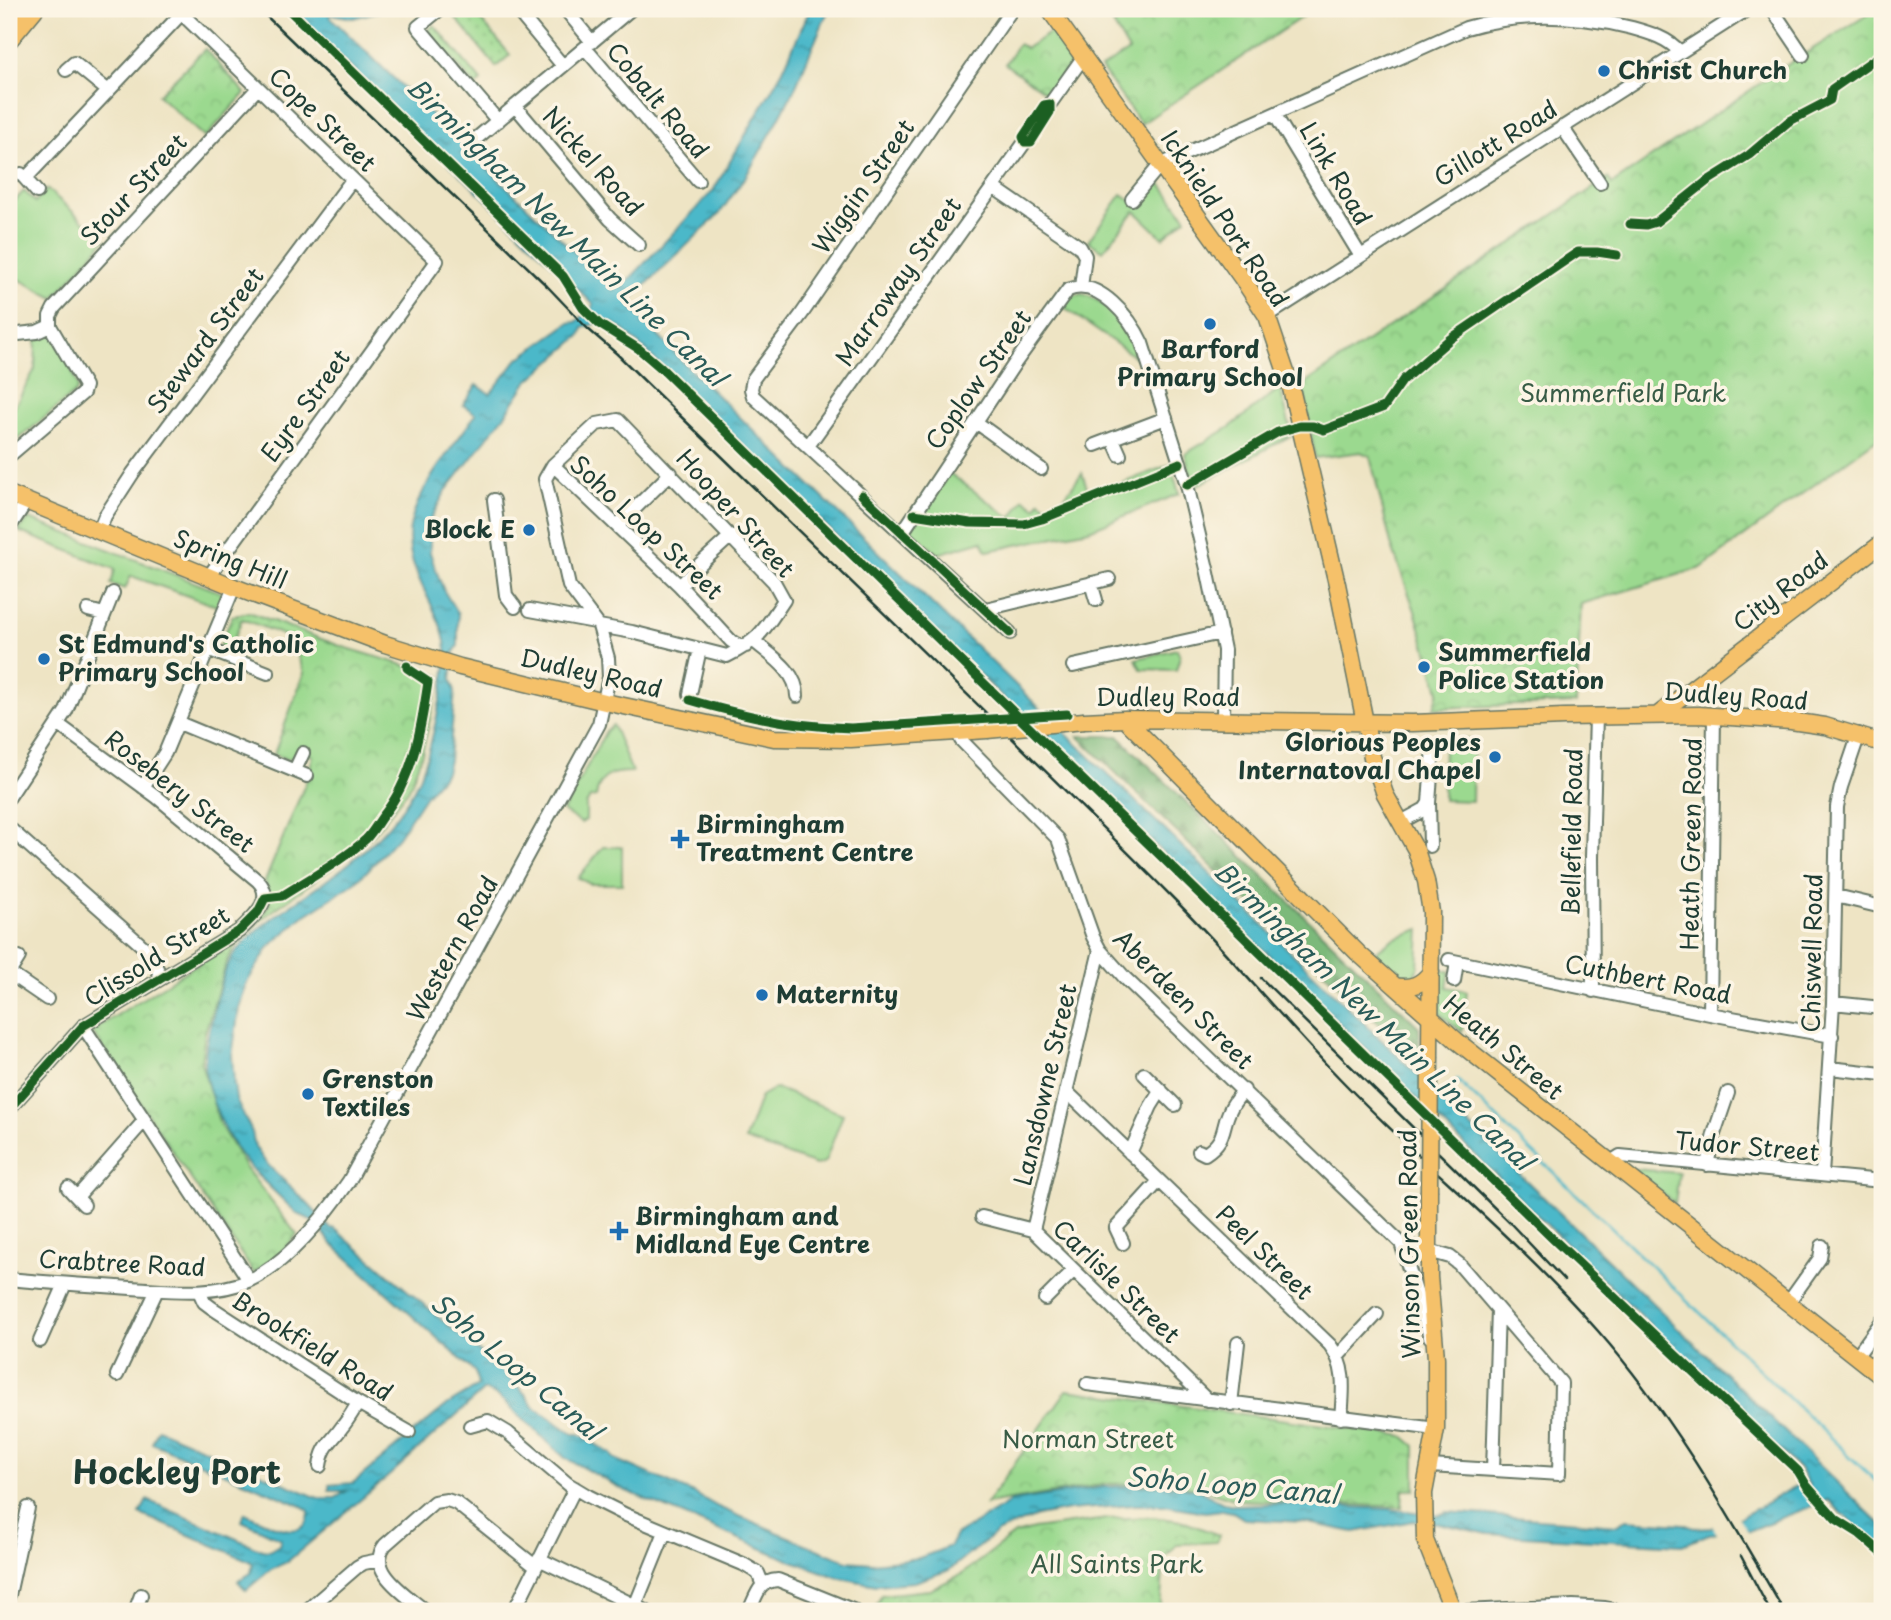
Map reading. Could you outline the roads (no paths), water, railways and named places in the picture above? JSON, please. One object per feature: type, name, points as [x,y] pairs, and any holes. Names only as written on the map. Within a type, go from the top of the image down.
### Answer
[{"type":"highway","points":[[9,39],[34,9]]},
{"type":"main road","name":"Icknield Port Road","points":[[1049,9],[1267,316],[1290,384],[1337,584],[1365,724]]},
{"type":"main road","name":"Spring Hill","points":[[9,494],[234,587],[385,644],[460,667]]},
{"type":"main road","name":"City Road","points":[[1659,714],[1882,543]]},
{"type":"main road","name":"Dudley Road","points":[[460,667],[605,702],[774,738],[851,739],[1125,719],[1365,724],[1659,714],[1791,721],[1859,734],[1882,743]]},
{"type":"main road","points":[[1706,715],[1700,695],[1708,677]]},
{"type":"main road","name":"Heath Street","points":[[1125,719],[1283,880],[1395,986],[1506,1081],[1882,1377]]},
{"type":"main road","name":"Winson Green Road","points":[[1365,724],[1384,793],[1416,850],[1426,881],[1431,912],[1428,1251],[1436,1357],[1436,1429],[1424,1503],[1425,1537],[1453,1611]]},
{"type":"main road","points":[[1395,986],[1407,988],[1416,985],[1424,981],[1431,972]]},
{"type":"street","points":[[440,9],[418,27],[498,121]]},
{"type":"street","points":[[516,9],[563,66]]},
{"type":"street","name":"Cobalt Road","points":[[565,9],[589,45],[698,181]]},
{"type":"street","points":[[471,143],[631,9]]},
{"type":"street","name":"Wiggin Street","points":[[808,446],[753,396],[753,379],[801,315],[1012,9]]},
{"type":"street","name":"Gillott Road","points":[[1267,316],[1748,9]]},
{"type":"street","points":[[1772,9],[1803,55]]},
{"type":"street","points":[[37,192],[23,176],[180,11]]},
{"type":"street","name":"Cope Street","points":[[180,11],[437,261]]},
{"type":"street","points":[[1132,199],[1160,164],[1466,28],[1487,22],[1539,15],[1605,21],[1672,42],[1680,52]]},
{"type":"street","points":[[1050,104],[1084,56]]},
{"type":"street","points":[[66,70],[74,63],[107,90]]},
{"type":"street","name":"Stour Street","points":[[50,326],[50,316],[54,308],[258,88]]},
{"type":"street","name":"Nickel Road","points":[[515,106],[610,219],[639,245]]},
{"type":"street","name":"Link Road","points":[[1275,115],[1360,255]]},
{"type":"street","points":[[1562,127],[1600,183]]},
{"type":"street","name":"Marroway Street","points":[[808,446],[1025,142]]},
{"type":"street","name":"Steward Street","points":[[99,531],[105,516],[134,473],[352,180]]},
{"type":"street","points":[[993,187],[1080,247],[1085,256]]},
{"type":"street","points":[[1095,244],[1085,256],[1081,287],[1088,288],[1119,308],[1134,326],[1142,343],[1187,485],[1224,650],[1223,720]]},
{"type":"street","name":"Eyre Street","points":[[209,576],[437,261]]},
{"type":"street","name":"Coplow Street","points":[[902,533],[1015,363],[1068,290],[1081,287]]},
{"type":"street","points":[[9,335],[37,332],[50,326],[85,386],[83,393],[9,456]]},
{"type":"street","points":[[1096,445],[1166,418]]},
{"type":"street","name":"Hooper Street","points":[[553,465],[597,424],[618,420],[774,582],[784,600],[750,644]]},
{"type":"street","points":[[976,422],[1041,469]]},
{"type":"street","points":[[1113,439],[1120,455]]},
{"type":"street","points":[[808,446],[1010,632]]},
{"type":"street","name":"Soho Loop Street","points":[[597,624],[569,586],[545,479],[553,465],[680,586],[731,641],[739,646],[750,644]]},
{"type":"street","points":[[618,525],[671,473]]},
{"type":"street","points":[[494,500],[506,595],[515,607]]},
{"type":"street","points":[[9,528],[26,502]]},
{"type":"street","points":[[680,586],[731,536]]},
{"type":"street","points":[[986,609],[1109,579]]},
{"type":"street","points":[[1091,583],[1096,600]]},
{"type":"street","points":[[143,787],[165,753],[179,723],[234,587]]},
{"type":"street","points":[[9,797],[59,725],[113,593]]},
{"type":"street","points":[[88,610],[104,614]]},
{"type":"street","points":[[530,610],[727,656],[750,644],[790,673],[797,684],[797,696]]},
{"type":"street","name":"Western Road","points":[[301,1240],[328,1211],[349,1181],[598,724],[609,677],[608,658],[597,624]]},
{"type":"street","points":[[1073,666],[1221,633]]},
{"type":"street","points":[[690,694],[700,649]]},
{"type":"street","points":[[210,650],[268,673]]},
{"type":"street","name":"Heath Green Road","points":[[1706,715],[1710,1014]]},
{"type":"street","name":"Bellefield Road","points":[[1593,990],[1592,857],[1596,716]]},
{"type":"street","points":[[179,723],[301,773],[303,753]]},
{"type":"street","name":"Rosebery Street","points":[[59,725],[143,787],[264,887],[265,898]]},
{"type":"street","name":"Aberdeen Street","points":[[958,733],[961,740],[1058,839],[1100,950],[1125,978],[1401,1243],[1450,1257],[1459,1264],[1561,1383],[1559,1474],[1493,1471]]},
{"type":"street","name":"Chiswell Road","points":[[1822,1175],[1832,1035],[1838,797],[1859,734]]},
{"type":"street","points":[[1430,846],[1429,803],[1433,747]]},
{"type":"street","points":[[1401,822],[1429,803]]},
{"type":"street","points":[[9,828],[148,950],[162,978]]},
{"type":"street","points":[[1836,896],[1882,907]]},
{"type":"street","name":"Clissold Street","points":[[9,1108],[83,1026],[239,932],[258,912],[265,898]]},
{"type":"street","name":"Lansdowne Street","points":[[1033,1230],[1100,950]]},
{"type":"street","points":[[19,957],[9,973],[47,999]]},
{"type":"street","name":"Cuthbert Road","points":[[1454,981],[1453,961],[1710,1014],[1832,1035]]},
{"type":"street","points":[[1833,1003],[1882,1008]]},
{"type":"street","points":[[83,1026],[249,1280]]},
{"type":"street","points":[[1830,1069],[1882,1074]]},
{"type":"street","points":[[1144,1074],[1175,1105]]},
{"type":"street","points":[[1130,1153],[1161,1090]]},
{"type":"street","name":"Aberdeen Street","points":[[1199,1151],[1205,1154],[1217,1145],[1225,1130],[1229,1111],[1244,1090]]},
{"type":"street","name":"Peel Street","points":[[1066,1091],[1338,1356]]},
{"type":"street","points":[[1707,1165],[1714,1133],[1728,1093]]},
{"type":"street","points":[[1723,1107],[1737,1113]]},
{"type":"street","points":[[77,1197],[144,1121]]},
{"type":"street","name":"Tudor Street","points":[[1609,1163],[1620,1156],[1882,1181]]},
{"type":"street","points":[[1123,1243],[1116,1228],[1159,1181]]},
{"type":"street","name":"Carlisle Street","points":[[982,1217],[1033,1230],[1207,1400]]},
{"type":"street","name":"Crabtree Road","points":[[9,1279],[199,1292],[249,1280],[285,1256],[301,1240]]},
{"type":"street","points":[[1401,1243],[1436,1357]]},
{"type":"street","points":[[1788,1303],[1821,1252],[1833,1262]]},
{"type":"street","points":[[1045,1299],[1074,1270]]},
{"type":"street","points":[[38,1335],[65,1284]]},
{"type":"street","points":[[117,1375],[156,1290]]},
{"type":"street","name":"Brookfield Road","points":[[199,1292],[204,1302],[212,1308],[358,1403],[409,1432]]},
{"type":"street","points":[[1430,1466],[1493,1471],[1498,1310]]},
{"type":"street","points":[[1341,1418],[1343,1376],[1338,1356],[1377,1314]]},
{"type":"street","points":[[1856,1357],[1882,1321]]},
{"type":"street","points":[[1231,1404],[1238,1343]]},
{"type":"street","points":[[1087,1384],[1436,1429]]},
{"type":"street","points":[[320,1466],[324,1440],[341,1430],[358,1403]]},
{"type":"street","points":[[470,1426],[488,1415],[575,1488],[626,1515],[743,1564],[758,1573],[762,1583]]},
{"type":"street","points":[[514,1611],[575,1488]]},
{"type":"street","points":[[425,1611],[385,1574],[379,1560],[385,1545],[434,1502],[447,1500],[460,1506],[537,1562],[640,1609],[665,1532]]},
{"type":"street","points":[[9,1595],[28,1508]]},
{"type":"street","points":[[306,1611],[364,1563],[379,1560]]},
{"type":"street","points":[[749,1611],[762,1583],[768,1580],[778,1580],[855,1611]]},
{"type":"street","points":[[135,1611],[141,1595]]},
{"type":"street","points":[[1465,1611],[1573,1606],[1619,1611]]},
{"type":"water","points":[[290,9],[388,9],[353,18],[331,14],[329,16],[614,290],[623,286],[713,191],[783,70],[810,9],[829,9],[794,90],[746,176],[719,214],[629,301],[629,305],[683,362],[1882,1526],[1882,1551],[1828,1500],[1750,1530],[1709,1534],[1682,1545],[1488,1534],[1438,1523],[1413,1521],[1354,1532],[1303,1522],[1244,1519],[1233,1512],[1222,1510],[1205,1512],[1163,1505],[1134,1505],[1069,1510],[1037,1516],[996,1533],[949,1570],[915,1582],[876,1585],[836,1577],[787,1559],[624,1490],[565,1458],[498,1396],[484,1390],[287,1562],[271,1569],[246,1590],[238,1581],[251,1573],[253,1564],[250,1561],[140,1514],[147,1500],[269,1551],[279,1545],[281,1539],[242,1521],[245,1513],[272,1525],[293,1530],[301,1528],[307,1522],[309,1511],[152,1443],[158,1429],[318,1498],[335,1498],[347,1491],[329,1491],[329,1485],[353,1483],[447,1405],[478,1386],[475,1372],[331,1243],[317,1225],[297,1214],[245,1161],[232,1142],[214,1105],[205,1070],[205,1052],[220,987],[235,953],[262,926],[366,849],[396,816],[419,778],[427,757],[440,702],[446,648],[443,632],[411,555],[411,522],[430,479],[476,414],[463,405],[477,385],[490,394],[517,360],[569,323],[576,322],[592,309],[593,304]],"holes":[[[603,321],[613,323],[625,331],[1800,1470],[1810,1486],[1806,1490],[1798,1485],[1741,1517],[1714,1527],[1694,1528],[1683,1524],[1626,1520],[1617,1525],[1447,1512],[1439,1515],[1389,1509],[1281,1504],[1235,1505],[1223,1503],[1198,1490],[1182,1487],[1104,1487],[1012,1501],[956,1535],[950,1546],[919,1558],[872,1563],[847,1561],[718,1507],[613,1458],[611,1454],[579,1434],[573,1434],[533,1406],[502,1371],[335,1229],[330,1228],[266,1163],[255,1147],[252,1132],[236,1099],[232,1056],[239,1008],[246,984],[269,947],[301,918],[353,884],[368,870],[398,837],[426,795],[446,772],[455,691],[451,680],[454,652],[458,646],[458,614],[444,591],[430,552],[430,520],[445,492],[527,382],[580,336],[583,328]]]},
{"type":"waterway","name":"Birmingham New Main Line Canal","points":[[1457,1080],[1882,1487]]},
{"type":"railway","points":[[259,9],[1036,761],[1194,919],[1359,1098],[1566,1296],[1625,1363],[1675,1431],[1784,1611]]},
{"type":"railway","points":[[1261,978],[1511,1224],[1564,1280]]},
{"type":"railway","points":[[1741,1556],[1770,1611]]},
{"type":"place","name":"Christ Church","points":[[1604,71]]},
{"type":"place","name":"Barford Primary School","points":[[1210,324]]},
{"type":"place","name":"Block E","points":[[529,530]]},
{"type":"place","name":"St Edmund's Catholic Primary School","points":[[44,659]]},
{"type":"place","name":"Summerfield Police Station","points":[[1424,667]]},
{"type":"place","name":"Glorious Peoples Internatoval Chapel","points":[[1495,757]]},
{"type":"place","name":"Birmingham Treatment Centre","points":[[680,839]]},
{"type":"place","name":"Maternity","points":[[762,995]]},
{"type":"place","name":"Grenston Textiles","points":[[308,1094]]},
{"type":"place","name":"Birmingham and Midland Eye Centre","points":[[619,1231]]},
{"type":"district","name":"Hockley Port","points":[[177,1473]]},
{"type":"park label","name":"Summerfield Park","points":[[1623,394]]},
{"type":"park label","name":"Norman Street","points":[[1088,1440]]},
{"type":"park label","name":"All Saints Park","points":[[1117,1565]]},
{"type":"water label","name":"Soho Loop Canal","points":[[516,1367]]},
{"type":"water label","name":"Soho Loop Canal","points":[[1232,1486]]}]
